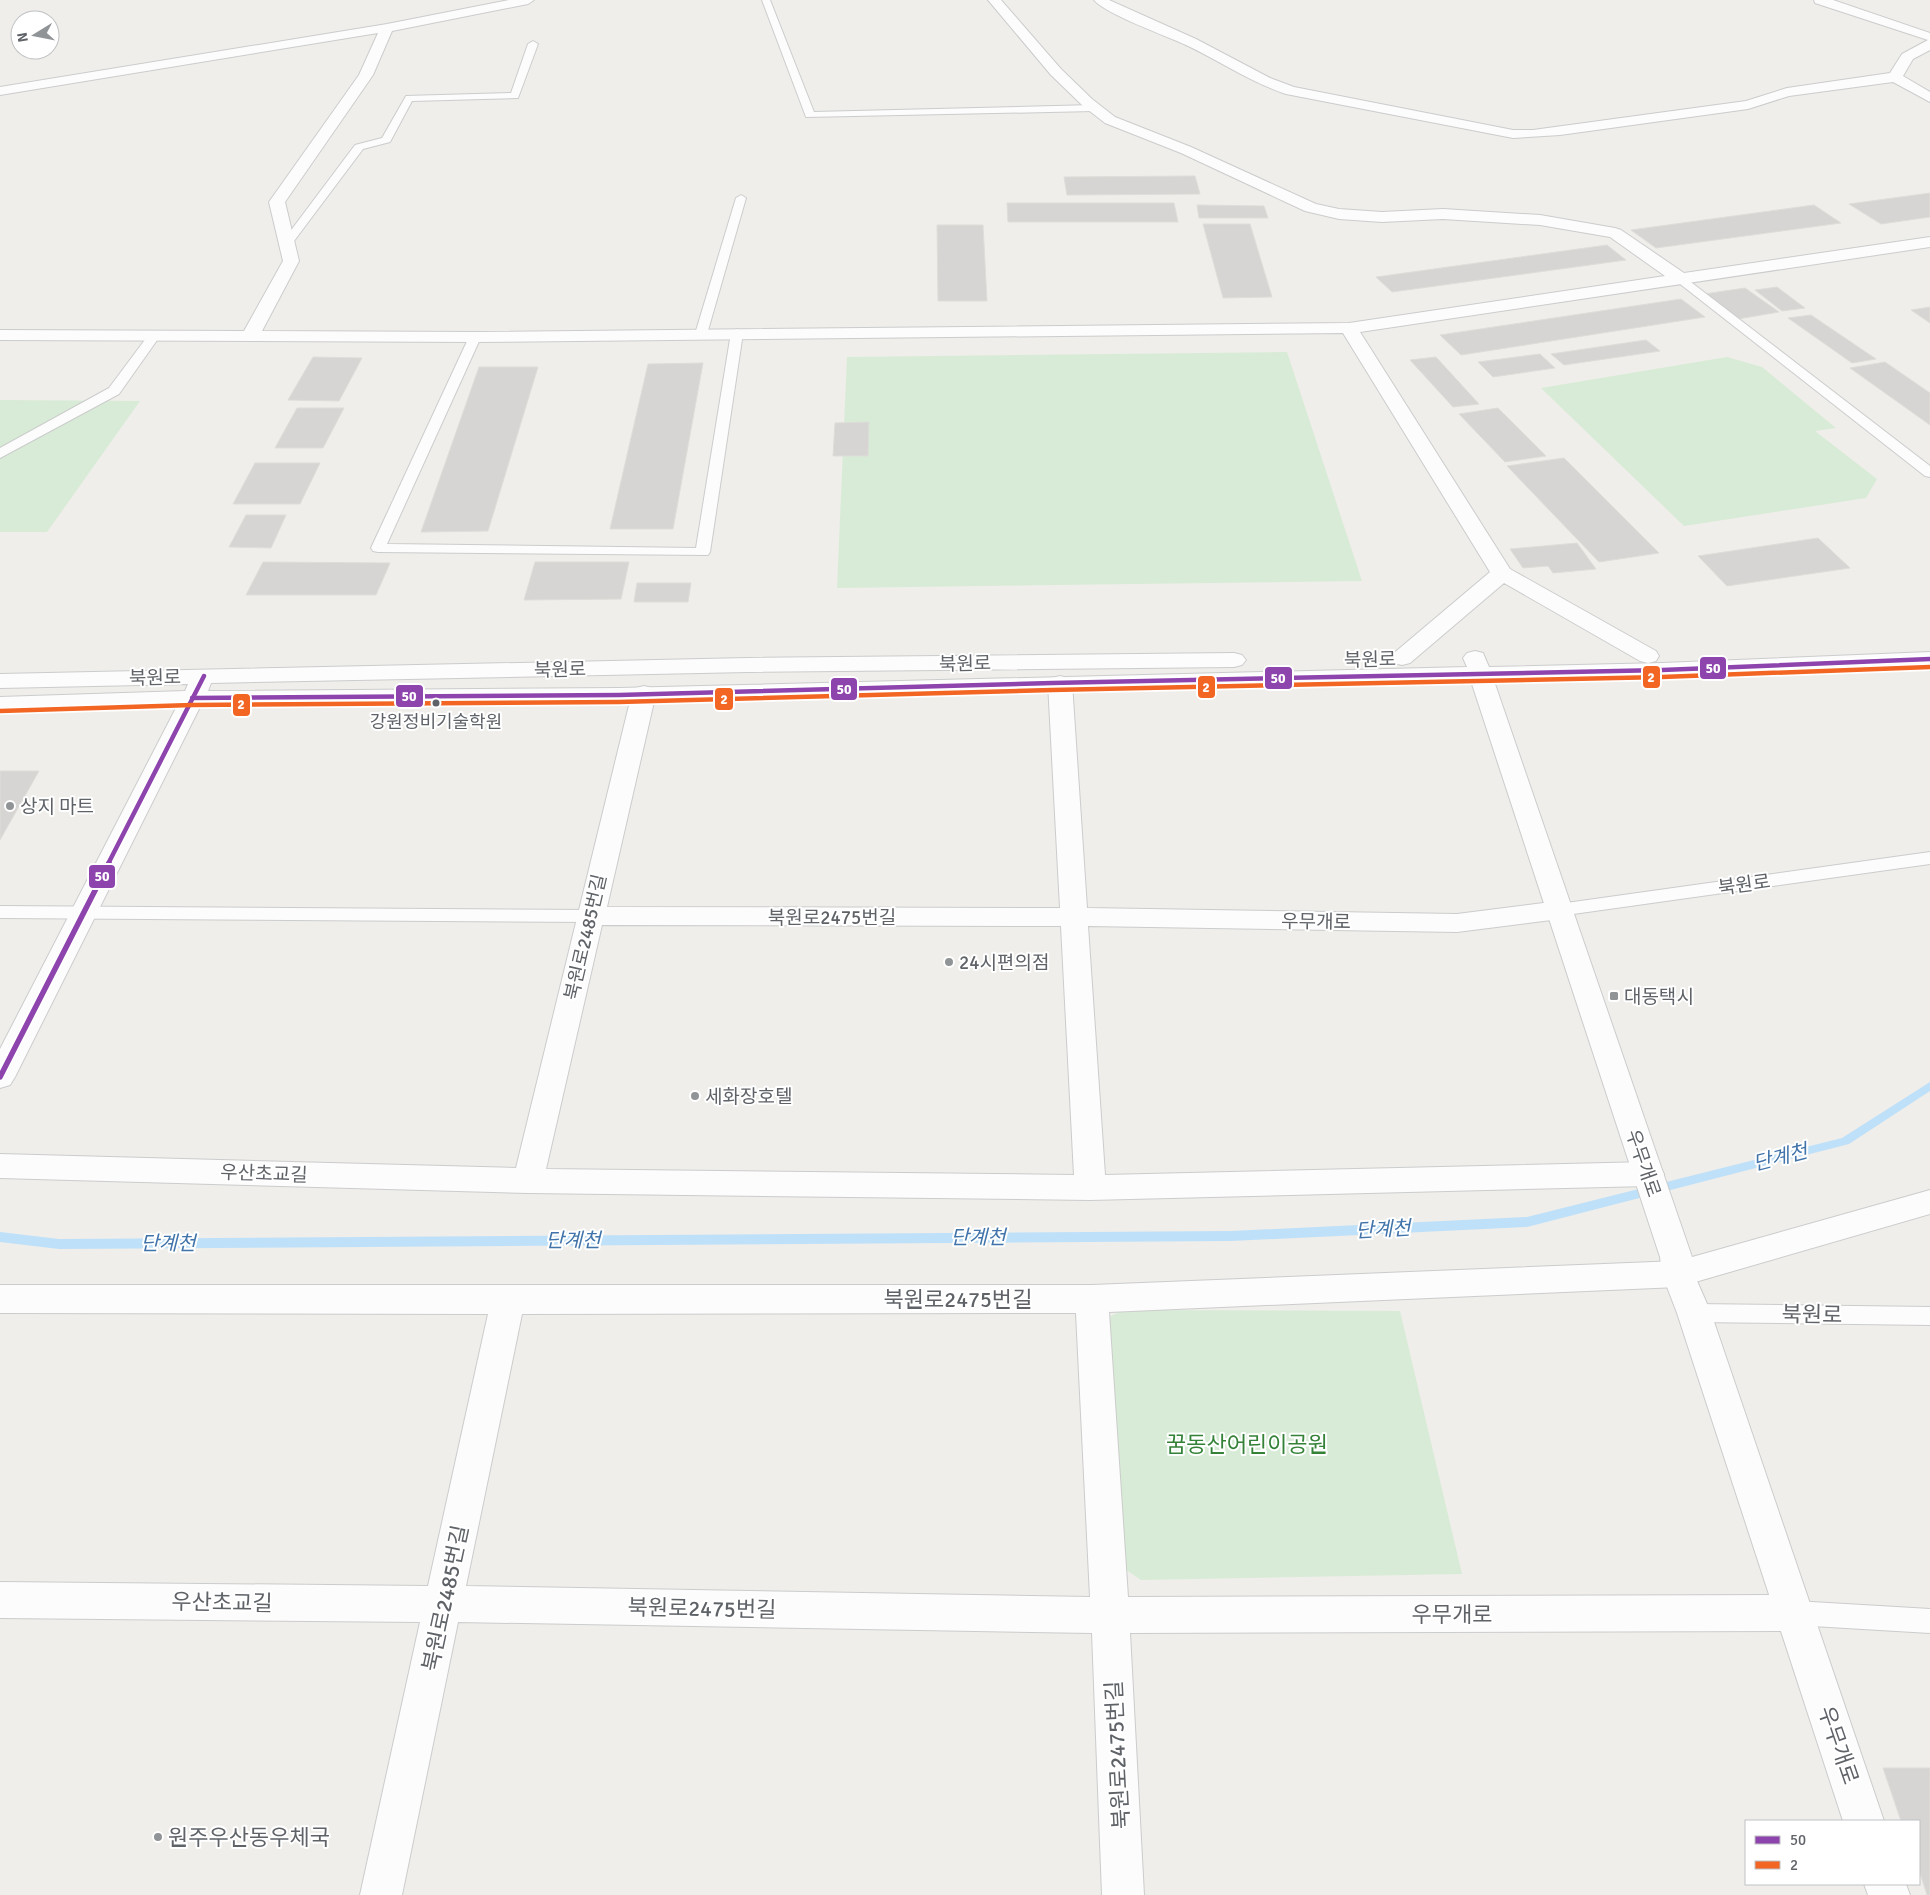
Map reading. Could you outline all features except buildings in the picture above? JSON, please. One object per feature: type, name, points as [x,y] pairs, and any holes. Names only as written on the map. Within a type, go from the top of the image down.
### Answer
[{"type":"street","points":[[0,91],[387,28],[528,0]]},
{"type":"street","points":[[994,0],[1056,72],[1094,108],[1110,120],[1186,150],[1311,208],[1340,214],[1382,217],[1443,214],[1540,220],[1615,234],[1679,278]]},
{"type":"street","points":[[1100,0],[1119,12],[1192,43],[1272,85],[1317,96],[1513,134],[1560,131],[1748,105],[1803,88],[1895,77],[1930,98]]},
{"type":"street","points":[[1820,0],[1930,38]]},
{"type":"street","points":[[250,336],[291,261],[277,202],[366,75],[387,28]]},
{"type":"street","points":[[1895,77],[1907,57],[1930,44]]},
{"type":"street","points":[[0,335],[475,337],[1349,328],[1930,242]]},
{"type":"street","points":[[1349,328],[1502,574],[1648,656]]},
{"type":"street","points":[[1402,658],[1502,574]]},
{"type":"street","name":"북원로","points":[[0,681],[609,695],[1060,683],[1478,666],[1930,643]]},
{"type":"street","name":"북원로","points":[[0,704],[198,687],[738,665],[1402,658],[1478,666],[1682,669],[1930,659]]},
{"type":"street","name":"우무개로","points":[[1478,666],[1864,1820]]},
{"type":"street","points":[[1060,683],[1090,1188]]},
{"type":"street","points":[[0,1077],[86,911],[198,687]]},
{"type":"street","name":"북원로2485번길","points":[[528,1181],[644,693]]},
{"type":"street","name":"우무개로","points":[[1073,917],[1457,923],[1559,910]]},
{"type":"street","name":"북원로2475번길","points":[[590,916],[1073,917]]},
{"type":"street","name":"우산초교길","points":[[0,1166],[528,1181],[1090,1188],[1648,1175]]},
{"type":"street","points":[[1092,1299],[1677,1265],[1930,1202]]},
{"type":"street","points":[[0,1299],[508,1300]]},
{"type":"street","name":"북원로2475번길","points":[[508,1300],[1092,1299],[1110,1615],[1123,1895]]},
{"type":"street","name":"북원로2485번길","points":[[381,1895],[508,1300]]},
{"type":"street","name":"우산초교길","points":[[0,1600],[444,1604]]},
{"type":"street","name":"북원로2475번길","points":[[444,1604],[1110,1615]]},
{"type":"street","name":"우무개로","points":[[1110,1615],[1794,1613]]},
{"type":"lane","points":[[766,0],[810,115],[1094,108]]},
{"type":"lane","points":[[286,243],[359,147],[386,140],[409,98],[515,96],[533,44]]},
{"type":"lane","points":[[701,334],[741,198]]},
{"type":"lane","points":[[1679,278],[1930,473]]},
{"type":"lane","points":[[475,337],[378,548],[703,552],[737,333]]},
{"type":"lane","points":[[0,454],[114,392],[154,336]]},
{"type":"lane","name":"북원로","points":[[1559,910],[1930,858]]},
{"type":"lane","points":[[0,912],[86,911],[590,916]]},
{"type":"lane","name":"북원로","points":[[1694,1313],[1930,1316]]},
{"type":"lane","name":"우무개로","points":[[1794,1613],[1930,1621]]},
{"type":"green space","points":[[1287,352],[1362,581],[837,588],[847,357]]},
{"type":"green space","points":[[1727,357],[1762,367],[1836,428],[1815,431],[1877,479],[1866,498],[1684,526],[1541,388]]},
{"type":"green space","points":[[0,400],[140,401],[47,532],[0,532]]},
{"type":"green space","name":"꿈동산어린이공원","points":[[1123,1310],[1400,1311],[1462,1574],[1141,1580],[1122,1567],[1103,1320]]},
{"type":"waterway","name":"단계천","points":[[0,1237],[59,1244],[1231,1236],[1527,1222],[1845,1141],[1930,1086]]},
{"type":"transit line","name":"50","points":[[192,698],[619,695],[1052,683],[1662,670],[1930,659]]},
{"type":"transit line","name":"2","points":[[0,711],[192,705],[619,702],[1052,690],[1662,677],[1930,667]]},
{"type":"transit line","name":"50","points":[[0,1077],[204,676]]},
{"type":"place","name":"강원정비기술학원","points":[[436,703]]},
{"type":"place","name":"상지 마트","points":[[10,806]]},
{"type":"place","name":"24시편의점","points":[[949,962]]},
{"type":"place","name":"대동택시","points":[[1614,996]]},
{"type":"place","name":"세화장호텔","points":[[695,1096]]},
{"type":"place","name":"원주우산동우체국","points":[[158,1837]]}]
